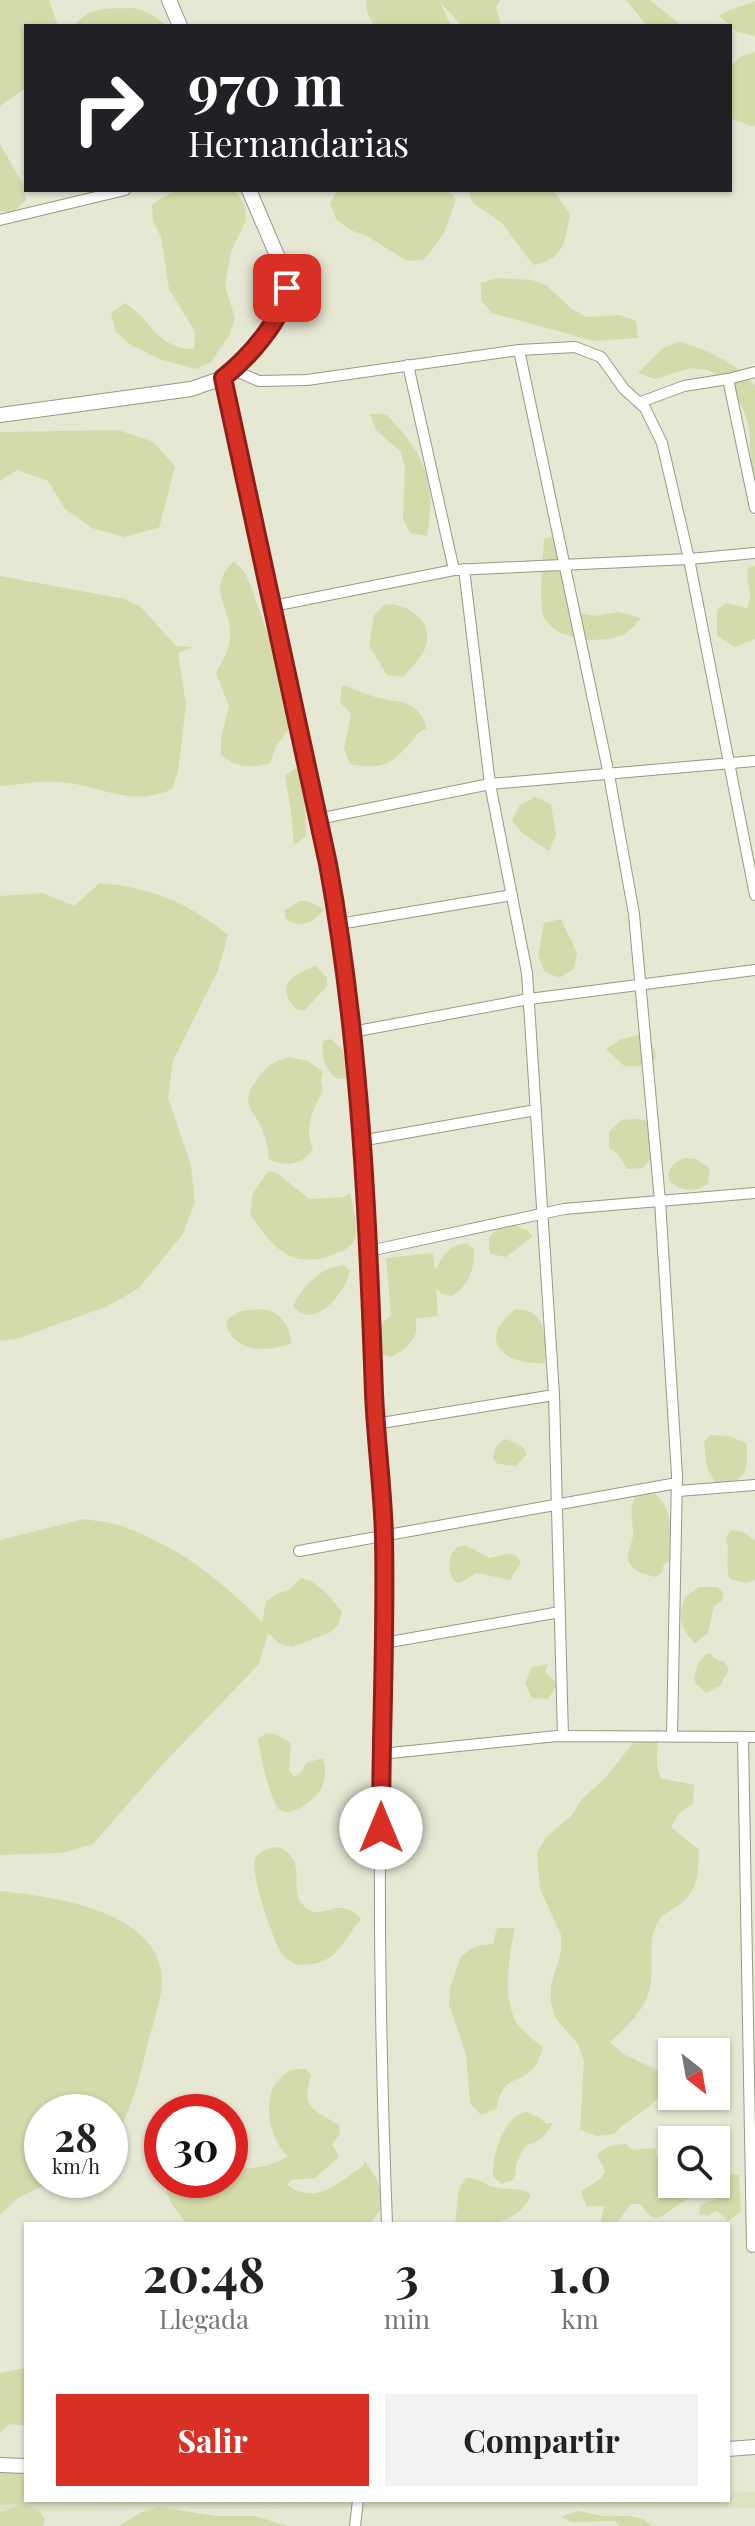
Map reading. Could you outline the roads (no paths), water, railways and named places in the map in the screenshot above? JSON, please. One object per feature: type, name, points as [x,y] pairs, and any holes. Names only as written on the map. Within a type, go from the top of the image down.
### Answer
[{"type":"street","points":[[169,0],[179,24]]},
{"type":"street","points":[[0,220],[117,192]]},
{"type":"street","points":[[0,415],[191,389],[228,374],[251,353],[281,308],[287,288],[282,267],[250,192]]},
{"type":"street","points":[[228,374],[259,381],[307,380],[519,350],[575,347],[601,357],[624,389],[641,402],[662,443],[689,559],[755,895]]},
{"type":"street","points":[[519,350],[609,775],[634,914],[660,1201],[678,1487],[672,1737]]},
{"type":"street","points":[[408,365],[459,569],[490,784],[527,973],[554,1395],[563,1736]]},
{"type":"street","points":[[641,402],[684,386],[755,372]]},
{"type":"street","points":[[228,374],[339,924],[352,1032],[369,1251],[375,1424],[384,1535],[381,1754],[383,2118],[387,2222]]},
{"type":"street","points":[[728,379],[755,508]]},
{"type":"street","points":[[273,606],[459,569],[689,559],[755,553]]},
{"type":"street","points":[[318,819],[490,784],[755,761]]},
{"type":"street","points":[[339,924],[512,895]]},
{"type":"street","points":[[352,1032],[529,999],[755,970]]},
{"type":"street","points":[[360,1141],[536,1110]]},
{"type":"street","points":[[369,1251],[564,1209],[755,1193]]},
{"type":"street","points":[[375,1424],[554,1395]]},
{"type":"street","points":[[299,1551],[557,1504],[678,1487],[755,1485]]},
{"type":"street","points":[[384,1643],[560,1612]]},
{"type":"street","points":[[381,1754],[563,1736],[749,1737],[752,2247]]},
{"type":"street","points":[[730,2449],[755,2447]]},
{"type":"street","points":[[0,2465],[24,2466]]},
{"type":"street","points":[[355,2526],[358,2502]]}]
